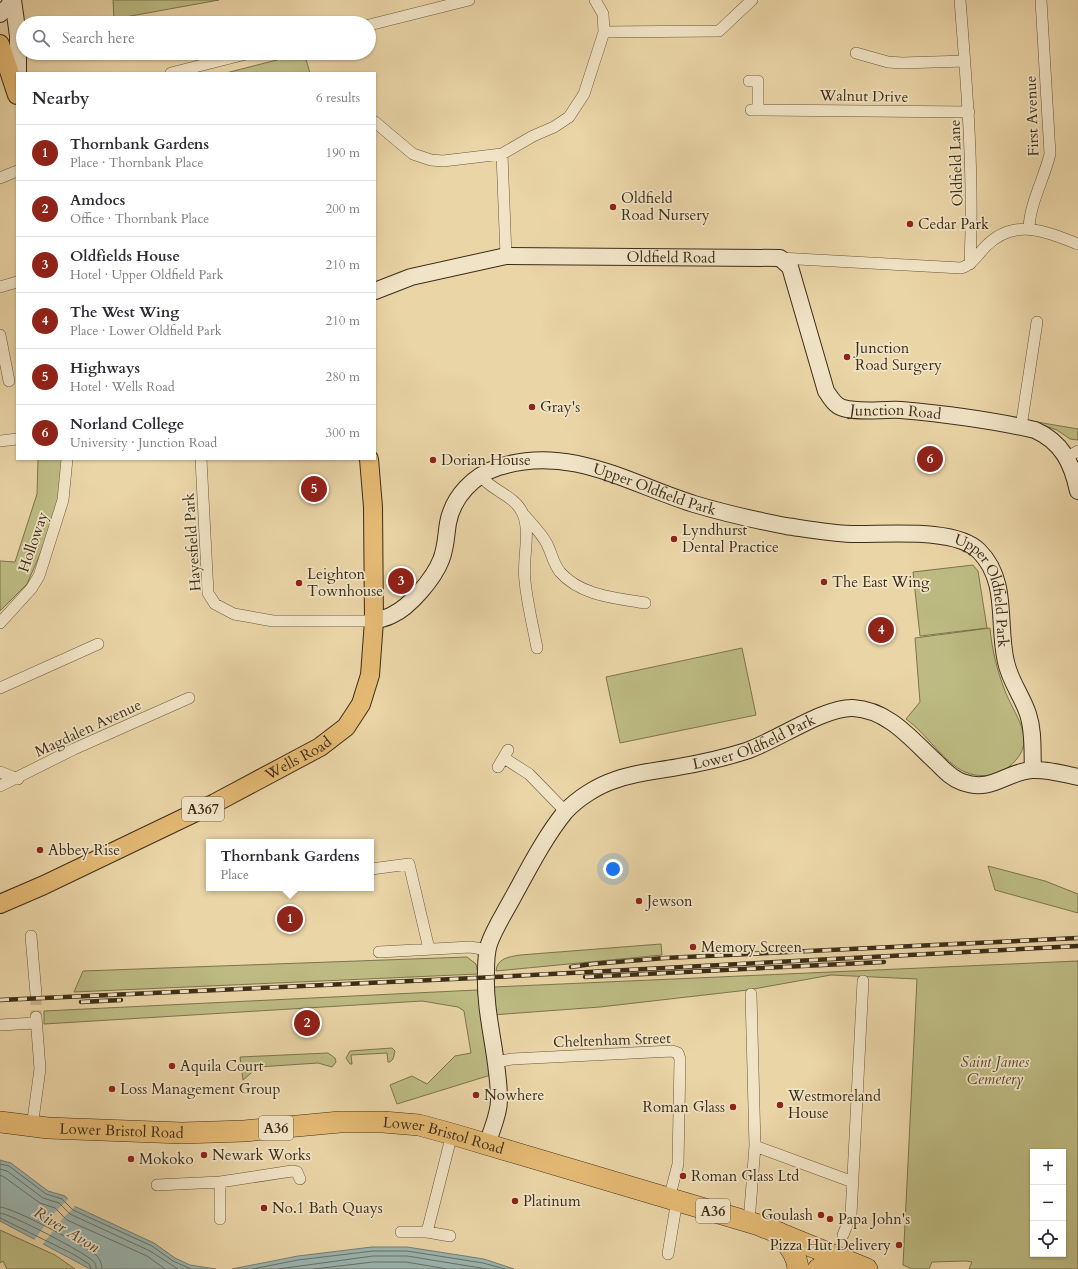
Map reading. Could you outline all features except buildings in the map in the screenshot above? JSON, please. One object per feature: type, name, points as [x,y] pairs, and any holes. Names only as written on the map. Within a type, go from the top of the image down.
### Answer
[{"type":"highway","name":"Lower Bristol Road","points":[[0,1122],[32,1127],[90,1131],[216,1133],[361,1122],[419,1125],[749,1222],[779,1232],[860,1266]]},
{"type":"highway","points":[[779,1232],[795,1255],[798,1269]]},
{"type":"highway","points":[[818,1269],[831,1264],[860,1266]]},
{"type":"main road","points":[[0,44],[16,92]]},
{"type":"main road","name":"Wells Road","points":[[0,904],[215,803],[334,738],[346,727],[355,716],[367,689],[370,675],[374,621],[373,507],[370,460]]},
{"type":"street","points":[[0,14],[9,6],[12,0]]},
{"type":"street","points":[[12,0],[16,24]]},
{"type":"street","points":[[376,23],[469,0]]},
{"type":"street","points":[[376,123],[413,154],[431,160],[443,161],[502,154],[533,136],[554,127],[569,117],[584,94],[604,32],[602,14],[595,0]]},
{"type":"street","points":[[604,32],[714,32],[726,27],[752,0]]},
{"type":"street","name":"Oldfield Lane","points":[[960,0],[969,112],[973,209],[970,264]]},
{"type":"street","name":"First Avenue","points":[[1029,228],[1030,216],[1048,165],[1050,154],[1042,0]]},
{"type":"street","points":[[856,54],[888,62],[902,63],[965,61]]},
{"type":"street","points":[[18,60],[18,72]]},
{"type":"street","points":[[175,72],[222,60]]},
{"type":"street","name":"Walnut Drive","points":[[749,82],[758,81],[754,110],[969,112]]},
{"type":"street","points":[[502,154],[506,256]]},
{"type":"street","points":[[0,178],[16,171]]},
{"type":"street","points":[[970,264],[992,240],[1010,232],[1029,228],[1044,231],[1078,244]]},
{"type":"street","name":"Oldfield Road","points":[[376,291],[412,277],[506,256],[792,258],[954,268],[966,267],[970,264]]},
{"type":"street","name":"Junction Road","points":[[780,258],[790,267],[826,391],[834,402],[840,407],[926,412],[1021,427],[1047,436],[1073,454],[1078,491]]},
{"type":"street","points":[[0,287],[16,282]]},
{"type":"street","points":[[1021,427],[1037,322]]},
{"type":"street","points":[[0,335],[9,381]]},
{"type":"street","points":[[0,441],[16,439]]},
{"type":"street","name":"Holloway","points":[[0,623],[31,589],[39,576],[63,500],[67,460]]},
{"type":"street","name":"Hayesfield Park","points":[[201,460],[208,593],[215,604],[234,614],[273,621],[374,621]]},
{"type":"street","name":"Upper Oldfield Park","points":[[374,621],[392,615],[411,601],[427,583],[441,561],[453,505],[464,490],[480,475],[498,467],[516,463],[543,461],[576,463],[598,468],[692,503],[731,514],[786,526],[849,534],[937,535],[966,540],[983,556],[995,576],[1000,589],[1002,644],[1006,666],[1028,712],[1032,730],[1033,770]]},
{"type":"street","points":[[480,475],[486,484],[507,496],[517,504],[547,543],[552,560],[561,573],[576,584],[596,595],[645,603]]},
{"type":"street","points":[[523,513],[526,526],[524,580],[537,648]]},
{"type":"street","points":[[0,688],[98,644]]},
{"type":"street","name":"Magdalen Avenue","points":[[0,786],[18,779],[74,749],[189,698]]},
{"type":"street","name":"Lower Oldfield Park","points":[[488,948],[530,868],[566,812],[583,797],[600,786],[616,779],[638,773],[720,758],[746,751],[769,742],[836,710],[851,708],[864,710],[887,719],[906,732],[951,776],[959,781],[970,784],[991,784],[1014,774],[1033,770],[1045,770],[1078,777]]},
{"type":"street","points":[[503,758],[529,774],[566,812]]},
{"type":"street","points":[[0,772],[18,779]]},
{"type":"street","points":[[374,869],[409,864],[429,949]]},
{"type":"street","points":[[31,936],[36,994]]},
{"type":"street","points":[[379,952],[488,948],[485,991],[496,1062],[499,1102],[498,1116],[487,1145]]},
{"type":"street","points":[[843,1235],[851,1215],[863,981]]},
{"type":"street","points":[[749,1222],[755,1146],[751,994]]},
{"type":"street","points":[[0,1025],[35,1020],[40,1069],[32,1127]]},
{"type":"street","name":"Cheltenham Street","points":[[496,1062],[512,1059],[672,1051],[678,1053],[680,1059],[678,1164],[668,1254]]},
{"type":"street","points":[[427,1232],[452,1134]]},
{"type":"street","points":[[755,1146],[852,1182]]},
{"type":"street","points":[[157,1185],[220,1182],[292,1171],[297,1172],[300,1179]]},
{"type":"street","points":[[220,1182],[220,1219]]},
{"type":"street","points":[[401,1232],[427,1232],[450,1236]]},
{"type":"green space","points":[[113,0],[219,0],[131,16],[114,16]]},
{"type":"green space","points":[[277,60],[306,60],[310,72],[230,72]]},
{"type":"green space","points":[[1031,421],[1078,429],[1078,440],[1070,439],[1057,430]]},
{"type":"green space","points":[[38,460],[62,460],[61,497],[41,552],[27,584],[0,611],[0,561],[15,562],[37,494]]},
{"type":"green space","points":[[973,565],[978,571],[987,628],[920,636],[913,572]]},
{"type":"green space","points":[[990,628],[1000,675],[1005,691],[1020,723],[1024,742],[1021,752],[1015,761],[1003,771],[989,775],[969,774],[957,768],[950,762],[906,719],[920,702],[915,638]]},
{"type":"green space","points":[[742,648],[756,715],[620,743],[606,677]]},
{"type":"green space","points":[[988,866],[1045,881],[1078,894],[1078,913],[995,890]]},
{"type":"green space","points":[[661,944],[662,955],[496,971],[499,963],[504,959],[520,955]]},
{"type":"green space","points":[[467,957],[476,964],[478,974],[74,992],[83,971]]},
{"type":"green space","name":"Saint James Cemetery","points":[[1078,961],[1078,1269],[969,1269],[972,1262],[966,1261],[932,1262],[929,1269],[912,1269],[903,1265],[917,979],[831,975],[748,990],[600,1007],[492,1015],[494,987]]},
{"type":"green space","points":[[477,990],[483,1008],[494,1074],[397,1104],[390,1085],[412,1076],[427,1084],[455,1056],[471,1053],[464,1011],[458,1007],[422,1001],[44,1024],[44,1011]]},
{"type":"green space","points":[[392,1048],[395,1051],[393,1059],[390,1062],[388,1062],[387,1053],[351,1055],[352,1064],[350,1064],[346,1058],[350,1051]]},
{"type":"green space","points":[[328,1053],[335,1058],[336,1062],[332,1067],[318,1063],[258,1067],[243,1080],[240,1057]]},
{"type":"green space","points":[[0,1230],[55,1255],[75,1269],[7,1269],[3,1261],[0,1263]]},
{"type":"water","name":"River Avon","points":[[0,1160],[11,1163],[48,1191],[65,1196],[74,1206],[154,1243],[175,1258],[190,1265],[216,1269],[90,1269],[0,1221]]},
{"type":"water","points":[[372,1247],[407,1247],[484,1259],[514,1269],[232,1269],[298,1256]]},
{"type":"pier","points":[[69,1198],[76,1205],[64,1217],[42,1245],[34,1240],[56,1211]]},
{"type":"tunnel","points":[[36,994],[36,1017]]},
{"type":"railway","points":[[571,967],[665,958],[1078,938]]},
{"type":"railway","points":[[0,1000],[475,978],[1078,946]]},
{"type":"railway","points":[[585,977],[884,962]]},
{"type":"railway","points":[[81,1002],[121,1000]]},
{"type":"place","name":"Oldfield Road Nursery","points":[[613,207]]},
{"type":"place","name":"Cedar Park","points":[[910,224]]},
{"type":"place","name":"Junction Road Surgery","points":[[847,357]]},
{"type":"place","name":"Gray's","points":[[532,407]]},
{"type":"place","name":"Norland College","points":[[930,459]]},
{"type":"place","name":"Dorian House","points":[[433,460]]},
{"type":"place","name":"Highways","points":[[314,489]]},
{"type":"place","name":"Lyndhurst Dental Practice","points":[[674,539]]},
{"type":"place","name":"Oldfields House","points":[[401,581]]},
{"type":"place","name":"The East Wing","points":[[824,582]]},
{"type":"place","name":"Leighton Townhouse","points":[[299,583]]},
{"type":"place","name":"The West Wing","points":[[881,630]]},
{"type":"place","name":"Abbey Rise","points":[[40,850]]},
{"type":"place","name":"Jewson","points":[[639,901]]},
{"type":"place","name":"Thornbank Gardens","points":[[290,919]]},
{"type":"place","name":"Memory Screen","points":[[693,947]]},
{"type":"place","name":"Amdocs","points":[[307,1023]]},
{"type":"place","name":"Aquila Court","points":[[172,1066]]},
{"type":"place","name":"Loss Management Group","points":[[112,1089]]},
{"type":"place","name":"Nowhere","points":[[476,1095]]},
{"type":"place","name":"Westmoreland House","points":[[780,1105]]},
{"type":"place","name":"Roman Glass","points":[[733,1107]]},
{"type":"place","name":"Newark Works","points":[[204,1155]]},
{"type":"place","name":"Mokoko","points":[[131,1159]]},
{"type":"place","name":"Roman Glass Ltd","points":[[683,1176]]},
{"type":"place","name":"Platinum","points":[[515,1201]]},
{"type":"place","name":"No.1 Bath Quays","points":[[264,1208]]},
{"type":"place","name":"Goulash","points":[[821,1215]]},
{"type":"place","name":"Papa John's","points":[[830,1219]]},
{"type":"place","name":"Pizza Hut Delivery","points":[[899,1245]]}]
